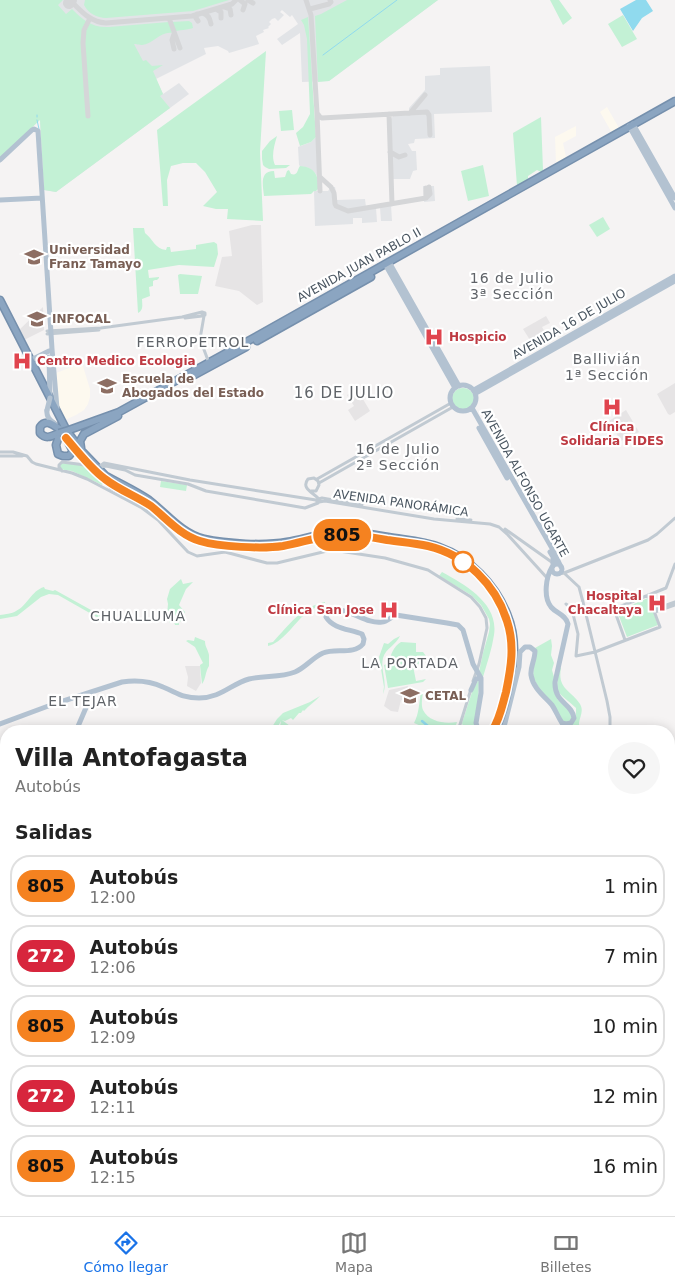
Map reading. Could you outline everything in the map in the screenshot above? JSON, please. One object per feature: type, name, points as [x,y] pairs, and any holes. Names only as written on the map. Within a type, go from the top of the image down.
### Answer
[{"type":"highway","name":"AVENIDA JUAN PABLO II","points":[[209,365],[112,415],[62,430],[49,437],[43,436],[39,432],[44,422],[50,423],[62,430],[119,415],[209,365],[388,265],[675,101]]},
{"type":"highway","name":"AVENIDA JUAN PABLO II","points":[[632,127],[675,105]]},
{"type":"highway","points":[[0,300],[62,430],[70,436],[106,480],[156,508],[184,534],[203,542],[265,547],[280,546],[335,535],[357,536],[428,546],[446,552],[465,563],[483,579],[495,594],[506,617],[511,638],[512,656],[510,673],[496,725]]},
{"type":"highway","points":[[0,309],[62,430],[102,475]]},
{"type":"highway","points":[[62,430],[66,425],[73,425],[133,403]]},
{"type":"highway","points":[[81,450],[80,440],[84,434],[119,415]]},
{"type":"main road","points":[[632,127],[675,198]]},
{"type":"main road","points":[[632,127],[675,208]]},
{"type":"main road","points":[[0,160],[32,130],[37,130],[35,133],[49,333],[56,404],[62,430]]},
{"type":"main road","points":[[0,200],[40,198]]},
{"type":"main road","points":[[388,265],[457,387]]},
{"type":"main road","name":"AVENIDA 16 DE JULIO","points":[[475,392],[675,276]]},
{"type":"main road","name":"AVENIDA 16 DE JULIO","points":[[475,392],[675,280]]},
{"type":"main road","points":[[49,333],[50,398],[47,413],[49,418],[62,430]]},
{"type":"main road","points":[[30,360],[49,351]]},
{"type":"main road","points":[[466,385],[475,392],[476,400],[471,409],[461,412],[452,405],[450,396],[457,387],[466,385]]},
{"type":"main road","name":"AVENIDA ALFONSO UGARTE","points":[[471,409],[550,552],[553,566]]},
{"type":"main road","name":"AVENIDA ALFONSO UGARTE","points":[[471,409],[561,567]]},
{"type":"main road","points":[[548,580],[561,571],[561,567],[557,564],[553,566]]},
{"type":"main road","points":[[553,566],[553,573],[560,573]]},
{"type":"main road","points":[[504,725],[519,667],[520,652],[525,647],[530,647],[534,651],[535,656],[531,671],[536,688],[553,708],[562,723],[570,723],[574,718],[572,711],[558,697],[555,689],[568,624],[564,615],[554,609],[549,603],[547,592],[548,580],[553,566]]},
{"type":"main road","points":[[0,724],[122,682],[143,681],[162,686],[181,696],[202,698],[221,693],[247,679],[287,675],[304,668],[324,653],[357,649],[362,646],[364,643],[362,634],[336,626],[328,620],[326,617],[327,612],[333,610],[348,611],[360,617],[379,622],[384,622],[396,615],[424,618],[462,628],[472,661],[481,680],[477,725]]},
{"type":"main road","points":[[471,690],[476,679],[479,678],[481,680]]},
{"type":"main road","points":[[79,725],[91,692]]},
{"type":"street","points":[[49,333],[94,331],[203,315],[200,339],[209,365]]},
{"type":"street","points":[[318,481],[452,405]]},
{"type":"street","points":[[0,452],[13,452],[27,456],[36,464],[72,473],[95,483],[142,508],[158,520],[188,552],[197,556],[226,552],[267,563],[277,563],[339,551],[385,558],[428,570],[465,592],[476,602],[487,621],[479,664],[460,725]]},
{"type":"street","points":[[0,456],[27,456]]},
{"type":"street","name":"AVENIDA PANORÁMICA","points":[[63,471],[60,470],[59,465],[64,462],[98,467],[106,466],[125,470],[133,474],[188,484],[206,491],[305,508],[309,507],[317,498]]},
{"type":"street","name":"AVENIDA PANORÁMICA","points":[[98,467],[104,463],[272,494],[322,498],[434,517],[490,522],[504,528],[553,566]]},
{"type":"street","points":[[133,474],[131,470],[135,469]]},
{"type":"street","points":[[317,498],[306,487],[306,482],[310,478],[318,481]]},
{"type":"street","points":[[317,498],[318,481]]},
{"type":"street","points":[[268,502],[267,496],[272,494],[276,498],[273,503]]},
{"type":"street","name":"AVENIDA PANORÁMICA","points":[[317,498],[325,501],[434,519],[493,524],[508,534],[548,580]]},
{"type":"street","points":[[560,573],[648,540],[675,518]]},
{"type":"street","points":[[626,640],[614,609],[666,588],[675,564]]},
{"type":"street","points":[[560,573],[577,584],[580,590],[610,717],[610,725]]},
{"type":"street","points":[[566,604],[572,610],[578,634],[576,656],[595,652],[660,627],[648,596]]},
{"type":"street","points":[[654,611],[675,604]]},
{"type":"shaded area","points":[[0,0],[438,0],[329,81],[302,82],[300,33],[282,45],[277,39],[298,24],[292,15],[290,17],[282,10],[280,12],[284,15],[278,21],[275,18],[272,19],[269,22],[271,24],[269,28],[256,36],[259,44],[229,53],[218,46],[204,48],[206,54],[156,79],[163,94],[179,83],[189,94],[56,192],[44,190],[40,120]]},
{"type":"shaded area","points":[[490,66],[492,112],[434,114],[435,138],[415,139],[414,143],[408,144],[412,151],[416,151],[417,170],[413,171],[410,179],[393,179],[391,119],[393,116],[409,115],[409,108],[425,90],[425,76],[440,75],[440,68]]},
{"type":"shaded area","points":[[607,107],[619,128],[612,133],[600,112]]},
{"type":"shaded area","points":[[576,126],[576,136],[563,143],[566,157],[556,163],[555,137]]},
{"type":"shaded area","points":[[316,137],[318,178],[309,168],[299,165],[298,147],[311,142]]},
{"type":"shaded area","points":[[423,186],[434,186],[435,201],[424,202]]},
{"type":"shaded area","points":[[331,187],[335,187],[337,200],[365,199],[366,207],[352,209],[352,212],[376,208],[377,222],[362,223],[362,218],[353,218],[353,224],[315,226],[314,191],[328,191]]},
{"type":"shaded area","points":[[391,205],[392,221],[381,221],[380,207]]},
{"type":"shaded area","points":[[252,225],[261,225],[263,302],[257,305],[239,291],[215,286],[222,257],[232,256],[229,231]]},
{"type":"shaded area","name":"Universidad Franz Tamayo","points":[[39,250],[41,263],[28,264],[28,251]]},
{"type":"shaded area","name":"INFOCAL","points":[[43,307],[44,330],[24,340],[19,330]]},
{"type":"shaded area","points":[[546,316],[550,323],[542,327],[545,332],[530,340],[523,329]]},
{"type":"shaded area","points":[[82,363],[90,389],[88,404],[84,410],[65,420],[58,404],[56,373]]},
{"type":"shaded area","points":[[675,383],[675,412],[670,415],[657,394]]},
{"type":"shaded area","points":[[357,389],[370,411],[355,421],[348,410],[354,406],[347,395]]},
{"type":"shaded area","points":[[626,410],[639,432],[621,441],[609,421]]},
{"type":"shaded area","points":[[185,666],[200,666],[201,683],[196,691],[187,686],[188,677]]},
{"type":"shaded area","points":[[408,686],[404,701],[401,700],[398,712],[391,711],[384,706],[389,690]]},
{"type":"green space","points":[[0,0],[63,0],[58,5],[66,14],[72,9],[88,22],[103,27],[169,22],[172,33],[164,34],[146,44],[134,44],[143,61],[146,60],[152,66],[163,65],[153,71],[163,94],[160,96],[170,108],[56,192],[44,190],[40,120],[0,158]]},
{"type":"green space","points":[[85,0],[229,0],[193,11],[106,18],[90,13],[84,5]]},
{"type":"green space","points":[[347,0],[438,0],[329,81],[318,82],[315,16]]},
{"type":"green space","points":[[550,0],[559,0],[572,18],[563,25]]},
{"type":"green space","points":[[623,15],[637,39],[622,47],[608,24]]},
{"type":"green space","points":[[308,17],[316,137],[311,142],[300,146],[296,133],[303,127],[310,114],[307,39],[301,20]]},
{"type":"green space","points":[[189,21],[192,23],[193,28],[174,31],[172,22]]},
{"type":"green space","points":[[266,51],[260,152],[263,221],[227,219],[228,209],[203,206],[217,192],[205,172],[196,163],[183,163],[171,166],[167,180],[168,206],[163,206],[157,130]]},
{"type":"green space","points":[[292,110],[294,130],[281,131],[279,111]]},
{"type":"green space","points":[[541,117],[543,170],[541,172],[537,170],[528,176],[528,180],[517,186],[513,133]]},
{"type":"green space","points":[[277,136],[273,155],[275,165],[290,165],[286,168],[269,169],[263,165],[262,151]]},
{"type":"green space","points":[[483,165],[489,196],[468,201],[461,171]]},
{"type":"green space","points":[[300,166],[315,172],[319,188],[316,191],[311,194],[264,196],[263,180],[266,174],[274,171],[275,178],[285,177],[287,171],[289,170],[291,174],[296,173]]},
{"type":"green space","points":[[603,217],[610,229],[597,237],[589,225]]},
{"type":"green space","points":[[133,228],[144,228],[145,233],[157,246],[166,250],[167,247],[170,247],[171,252],[196,249],[196,245],[214,242],[217,244],[218,254],[214,267],[179,265],[148,270],[149,278],[159,278],[153,281],[153,286],[149,287],[150,296],[142,299],[142,309],[138,313]]},
{"type":"green space","points":[[178,275],[202,276],[198,294],[180,294]]},
{"type":"green space","points":[[463,388],[473,395],[474,399],[467,409],[463,410],[453,403],[452,399],[459,389]]},
{"type":"green space","points":[[62,463],[90,466],[114,490],[103,483],[102,485],[72,471],[60,468]]},
{"type":"green space","points":[[161,481],[187,485],[186,491],[160,487]]},
{"type":"green space","points":[[442,572],[470,589],[486,604],[491,613],[494,635],[483,677],[479,672],[489,632],[489,619],[481,605],[471,595],[439,576]]},
{"type":"green space","points":[[181,579],[183,584],[193,582],[186,589],[179,605],[185,612],[180,622],[179,616],[173,617],[178,617],[179,625],[175,625],[174,621],[170,623],[167,615],[167,599],[170,589]]},
{"type":"green space","points":[[44,587],[45,589],[55,590],[100,615],[102,620],[58,595],[49,594],[41,597],[17,616],[0,619],[0,615],[13,613]]},
{"type":"green space","points":[[648,598],[658,625],[627,637],[617,611]]},
{"type":"green space","points":[[325,602],[304,615],[283,637],[268,646],[268,643],[273,642],[302,612]]},
{"type":"green space","points":[[400,636],[383,658],[382,667],[385,685],[383,694],[384,687],[379,657],[384,643],[388,644]]},
{"type":"green space","points":[[195,637],[205,641],[209,655],[209,666],[202,684],[200,665],[203,663],[195,647],[186,641],[194,641]]},
{"type":"green space","points":[[551,639],[551,655],[554,663],[552,670],[554,692],[558,700],[571,712],[573,717],[569,722],[563,722],[533,677],[535,648]]},
{"type":"green space","points":[[401,642],[416,643],[416,652],[423,652],[426,656],[424,662],[413,666],[416,681],[426,679],[423,682],[388,688],[384,665],[389,663],[393,651]]},
{"type":"green space","points":[[560,667],[563,685],[581,707],[579,725],[567,725],[575,720],[576,708],[561,695],[557,688]]},
{"type":"green space","points":[[479,679],[477,725],[462,725],[462,723],[472,692]]},
{"type":"green space","points":[[421,692],[423,693],[422,708],[429,717],[433,720],[447,723],[457,722],[456,725],[419,725],[414,723]]},
{"type":"green space","points":[[320,696],[293,720],[291,718],[285,721],[282,720],[289,725],[280,725],[281,721],[279,725],[273,725],[283,713]]},
{"type":"water","points":[[636,0],[646,0],[653,11],[642,18],[633,31],[620,9]]},
{"type":"waterway","points":[[323,55],[397,0]]},
{"type":"waterway","points":[[37,120],[39,129]]},
{"type":"waterway","points":[[422,721],[427,725]]},
{"type":"taxiway","points":[[71,1],[95,21],[106,23],[192,16],[232,4],[236,0]]},
{"type":"taxiway","points":[[240,0],[245,4],[243,10]]},
{"type":"taxiway","points":[[248,0],[253,3]]},
{"type":"taxiway","points":[[306,0],[311,15],[317,113],[320,117],[427,112],[429,115],[430,135]]},
{"type":"taxiway","points":[[310,9],[329,4],[330,0]]},
{"type":"taxiway","points":[[224,7],[230,9],[231,15]]},
{"type":"taxiway","points":[[216,9],[221,12],[221,18]]},
{"type":"taxiway","points":[[202,13],[206,14],[211,24]]},
{"type":"taxiway","points":[[197,14],[196,18],[198,21]]},
{"type":"taxiway","points":[[88,116],[83,43],[84,30],[90,18]]},
{"type":"taxiway","points":[[169,18],[180,48]]},
{"type":"taxiway","points":[[174,34],[172,40],[174,49]]},
{"type":"taxiway","points":[[410,113],[425,95]]},
{"type":"taxiway","points":[[317,113],[320,191]]},
{"type":"taxiway","points":[[389,114],[392,204]]},
{"type":"taxiway","points":[[390,152],[399,157],[405,155]]},
{"type":"taxiway","points":[[320,177],[331,187],[336,206],[348,211],[426,198],[430,194],[429,187]]},
{"type":"taxiway","points":[[426,188],[426,198]]},
{"type":"bus line","name":"805","points":[[66,438],[106,480],[145,502],[184,534],[203,542],[265,547],[280,546],[335,535],[346,535],[428,546],[446,552],[465,563],[483,579],[495,594],[506,617],[511,638],[512,662],[495,725]]},
{"type":"place","name":"Universidad Franz Tamayo","points":[[34,257]]},
{"type":"place","name":"INFOCAL","points":[[37,319]]},
{"type":"place","name":"Hospicio","points":[[434,337]]},
{"type":"place","name":"Centro Medico Ecologia","points":[[22,361]]},
{"type":"place","name":"Escuela de Abogados del Estado","points":[[107,386]]},
{"type":"place","name":"Clínica Solidaria FIDES","points":[[612,407]]},
{"type":"place","name":"Hospital Chacaltaya","points":[[657,603]]},
{"type":"place","name":"Clínica San Jose","points":[[389,610]]},
{"type":"place","name":"CETAL","points":[[410,696]]},
{"type":"district","name":"16 de Julio 3ª Sección","points":[[512,286]]},
{"type":"district","name":"FERROPETROL","points":[[193,342]]},
{"type":"district","name":"Ballivián 1ª Sección","points":[[607,368]]},
{"type":"district","name":"16 DE JULIO","points":[[344,393]]},
{"type":"district","name":"16 de Julio 2ª Sección","points":[[398,458]]},
{"type":"district","name":"CHUALLUMA","points":[[138,616]]},
{"type":"district","name":"LA PORTADA","points":[[410,663]]},
{"type":"district","name":"EL TEJAR","points":[[83,701]]}]
